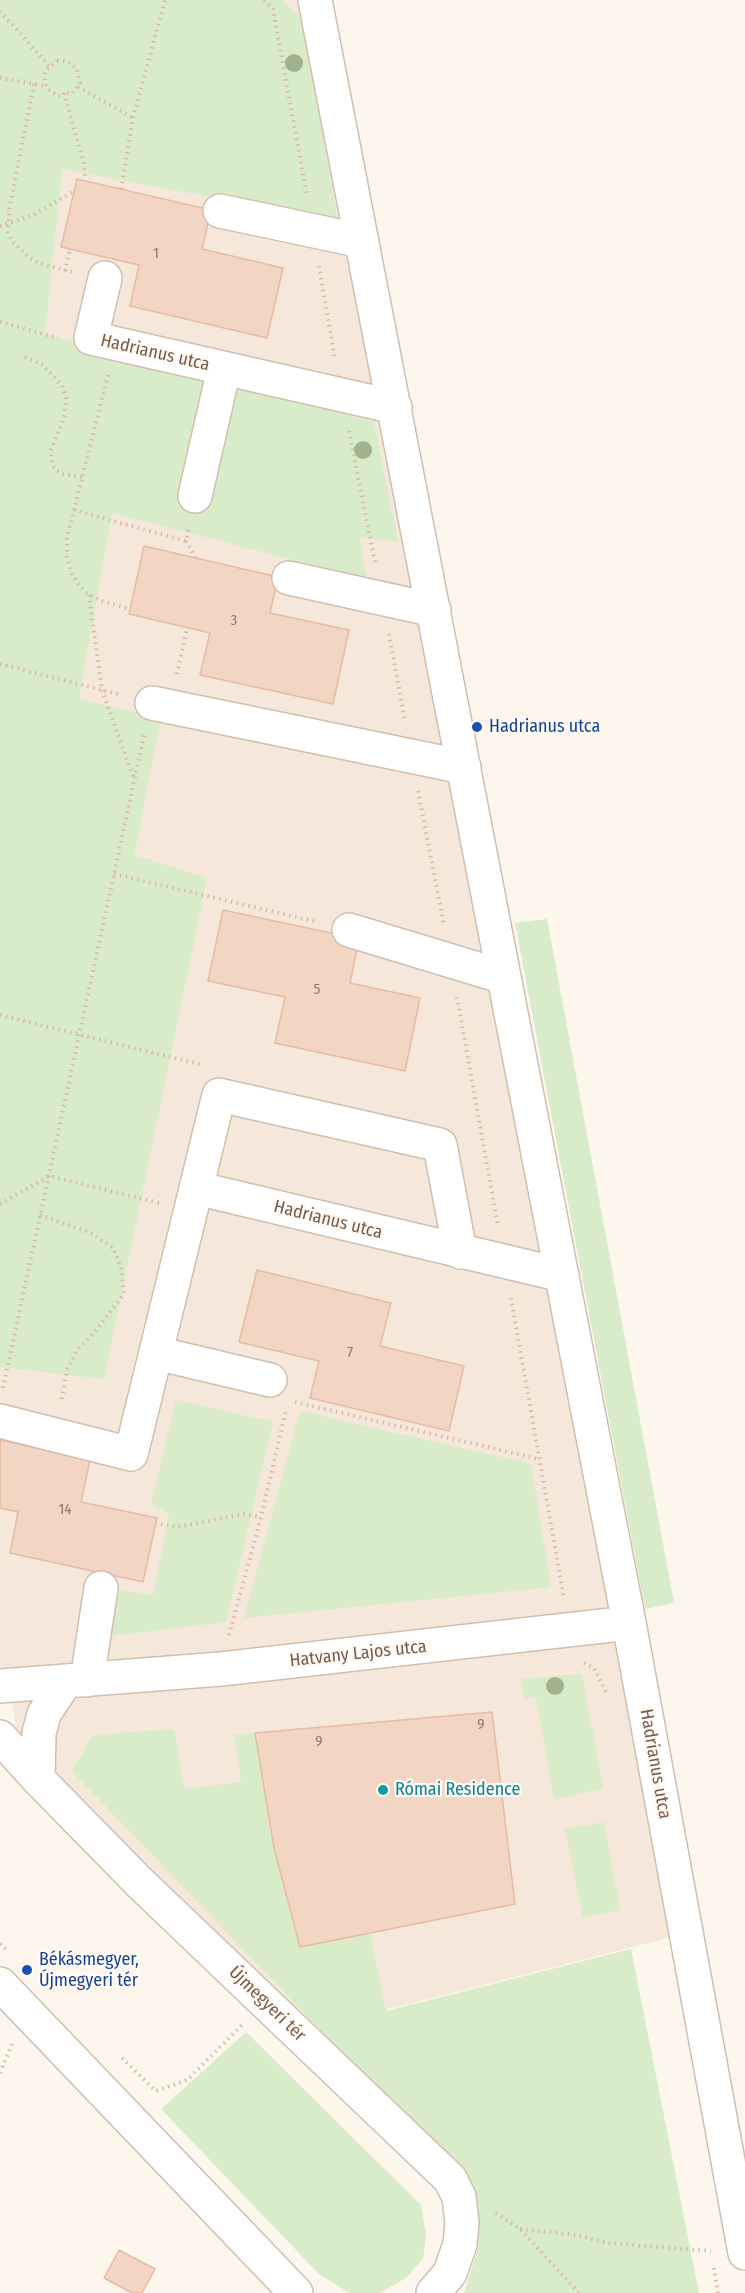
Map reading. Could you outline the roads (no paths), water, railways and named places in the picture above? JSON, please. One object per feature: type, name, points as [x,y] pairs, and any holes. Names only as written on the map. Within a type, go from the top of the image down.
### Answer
[{"type":"street","name":"Hadrianus utca","points":[[315,0],[629,1623],[745,2253]]},
{"type":"street","points":[[219,211],[363,241]]},
{"type":"street","name":"Hadrianus utca","points":[[105,278],[104,341],[395,408]]},
{"type":"street","points":[[195,496],[224,369]]},
{"type":"street","points":[[289,578],[434,610]]},
{"type":"street","points":[[161,704],[464,767]]},
{"type":"street","points":[[350,930],[504,977]]},
{"type":"street","points":[[1,1407],[54,1433],[131,1454],[219,1095],[440,1145],[460,1252]]},
{"type":"street","name":"Hadrianus utca","points":[[196,1188],[562,1275]]},
{"type":"street","points":[[156,1353],[270,1380]]},
{"type":"street","points":[[38,1779],[39,1734],[44,1714],[76,1681],[101,1588]]},
{"type":"street","name":"Hatvany Lajos utca","points":[[0,1686],[221,1669],[629,1623]]},
{"type":"street","name":"Újmegyeri tér","points":[[0,1737],[38,1779],[149,1891],[450,2179],[459,2197],[462,2223],[460,2244],[450,2273],[433,2293]]},
{"type":"street","points":[[0,1984],[296,2293]]},
{"type":"place","name":"Hadrianus utca","points":[[477,727]]},
{"type":"place","name":"Római Residence","points":[[383,1790]]},
{"type":"place","name":"Békásmegyer, Újmegyeri tér","points":[[27,1970]]}]
